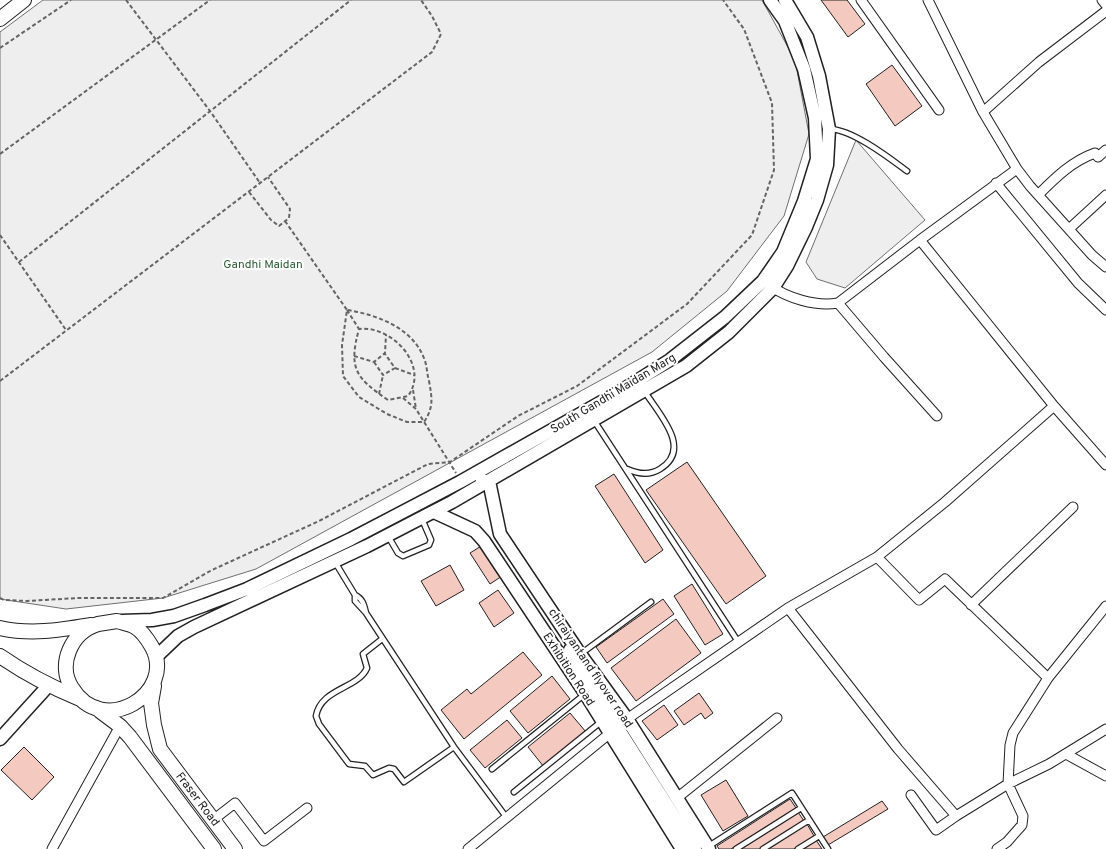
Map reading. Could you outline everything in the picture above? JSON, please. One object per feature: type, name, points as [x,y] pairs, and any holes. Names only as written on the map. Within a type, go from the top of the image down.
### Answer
[{"type":"main road","points":[[0,19],[24,0]]},
{"type":"main road","name":"South Gandhi Maidan Marg","points":[[117,621],[152,620],[174,616],[247,589],[590,415],[670,360],[768,285],[804,201],[817,159],[815,118],[804,68],[785,21],[770,0]]},
{"type":"main road","points":[[157,656],[178,636],[194,627],[388,535],[489,481],[590,415],[644,391],[686,366],[729,332],[768,285],[787,266],[817,200],[828,165],[829,129],[819,76],[807,37],[785,0]]},
{"type":"main road","points":[[460,482],[489,481]]},
{"type":"main road","name":"chiraiyantand flyover road","points":[[489,481],[500,534],[572,639],[575,656],[628,719],[677,798],[704,848]]},
{"type":"main road","name":"Exhibition Road","points":[[434,512],[475,531],[484,541],[555,646],[682,849]]},
{"type":"main road","points":[[0,628],[46,633],[117,621],[135,627],[148,639],[157,656],[156,676],[144,696],[129,707],[114,712],[95,708]]},
{"type":"main road","points":[[78,698],[67,681],[66,656],[76,638],[96,624]]},
{"type":"main road","points":[[555,646],[575,656],[704,848]]},
{"type":"main road","points":[[0,656],[48,686],[78,698],[120,726],[214,849]]},
{"type":"main road","name":"Fraser Road","points":[[156,676],[151,704],[160,749],[235,849]]},
{"type":"main road","points":[[0,738],[48,686]]},
{"type":"street","points":[[861,0],[939,110]]},
{"type":"street","points":[[928,0],[983,112],[1018,169],[1038,195],[1092,255],[1106,267]]},
{"type":"street","points":[[1102,0],[1106,5]]},
{"type":"street","points":[[983,112],[1039,62],[1106,11]]},
{"type":"street","points":[[1038,195],[1056,177],[1078,161],[1095,153],[1098,157],[1106,150]]},
{"type":"street","points":[[768,285],[814,303],[828,305],[838,303],[996,183],[1018,169]]},
{"type":"street","points":[[996,183],[1078,283],[1106,310]]},
{"type":"street","points":[[1069,229],[1106,195]]},
{"type":"street","points":[[920,240],[1054,406],[1106,465]]},
{"type":"street","points":[[838,303],[937,416]]},
{"type":"street","points":[[628,719],[788,608],[877,557],[945,502],[1054,406]]},
{"type":"street","points":[[971,605],[1073,507]]},
{"type":"street","points":[[877,557],[919,600],[945,579],[1048,678]]},
{"type":"street","points":[[997,849],[1007,842],[1022,825],[1023,816],[1008,784],[1010,745],[1013,733],[1048,678],[1106,606]]},
{"type":"street","points":[[788,608],[898,749],[956,816]]},
{"type":"street","points":[[677,798],[777,718]]},
{"type":"street","points":[[52,849],[120,726]]},
{"type":"street","points":[[911,795],[936,830],[1008,784],[1066,754],[1106,729]]},
{"type":"street","points":[[468,849],[609,734]]},
{"type":"street","points":[[1066,754],[1106,776]]},
{"type":"street","points":[[213,820],[236,803],[264,841],[307,808]]},
{"type":"lane","points":[[816,132],[829,129],[844,131],[872,146],[907,171]]},
{"type":"lane","points":[[625,468],[637,474],[653,474],[667,465],[674,456],[675,445],[672,434],[644,391]]},
{"type":"lane","points":[[590,415],[738,642]]},
{"type":"lane","points":[[388,535],[398,553],[403,556],[429,545],[431,543],[430,537],[421,518]]},
{"type":"lane","points":[[334,560],[355,595],[355,601],[366,613],[454,747],[507,818]]},
{"type":"lane","points":[[575,656],[651,602]]},
{"type":"lane","points":[[382,639],[363,654],[367,668],[362,676],[321,703],[316,716],[319,724],[349,764],[365,766],[373,775],[389,768],[394,769],[404,782],[454,747]]},
{"type":"lane","points":[[492,769],[585,694]]},
{"type":"lane","points":[[514,792],[602,721]]},
{"type":"lane","points":[[704,848],[792,793],[827,849]]},
{"type":"lane","points":[[736,849],[801,808]]},
{"type":"lane","points":[[763,849],[809,820]]},
{"type":"lane","points":[[798,849],[819,836]]},
{"type":"path","points":[[0,48],[71,0]]},
{"type":"path","points":[[126,0],[154,40],[210,111],[260,183]]},
{"type":"path","points":[[0,154],[210,0]]},
{"type":"path","points":[[19,262],[351,0]]},
{"type":"path","points":[[0,380],[432,52],[441,34],[421,0]]},
{"type":"path","points":[[0,598],[4,600],[26,601],[79,598],[164,598],[212,570],[319,520],[428,464],[450,462],[518,416],[577,386],[687,304],[752,235],[774,170],[772,104],[744,28],[723,0]]},
{"type":"path","points":[[249,192],[271,220],[279,226],[290,218],[290,209],[268,177]]},
{"type":"path","points":[[285,221],[359,330],[354,346],[354,362],[360,378],[388,400],[408,396],[415,385],[414,375],[410,359],[402,346],[386,335],[366,328],[359,330]]},
{"type":"path","points":[[0,235],[66,330]]},
{"type":"path","points":[[347,310],[342,346],[343,376],[359,398],[387,414],[407,422],[424,422]]},
{"type":"path","points":[[347,310],[367,313],[399,327],[415,344],[424,360],[431,391],[432,410],[424,422]]},
{"type":"path","points":[[386,335],[385,353],[395,368],[414,375]]},
{"type":"path","points":[[374,362],[385,353]]},
{"type":"path","points":[[354,356],[374,362],[383,375],[380,394]]},
{"type":"path","points":[[383,375],[395,368]]},
{"type":"path","points":[[413,390],[416,410]]},
{"type":"path","points":[[402,398],[416,410],[450,462],[460,482]]},
{"type":"green space","name":"Gandhi Maidan","points":[[43,0],[762,0],[795,60],[809,134],[784,216],[727,291],[652,352],[256,569],[163,598],[66,609],[0,599],[0,32]]},
{"type":"green space","points":[[856,140],[925,220],[845,288],[817,279],[806,262]]},
{"type":"building","points":[[821,0],[847,0],[865,24],[848,37]]},
{"type":"building","points":[[892,65],[922,106],[895,126],[866,84]]},
{"type":"building","points":[[687,462],[766,576],[726,604],[646,490]]},
{"type":"building","points":[[614,474],[663,550],[645,563],[595,486]]},
{"type":"building","points":[[486,543],[505,574],[490,584],[470,553]]},
{"type":"building","points":[[450,565],[464,590],[436,606],[421,581]]},
{"type":"building","points":[[692,584],[723,634],[705,645],[674,596]]},
{"type":"building","points":[[498,590],[514,613],[494,627],[479,603]]},
{"type":"building","points":[[663,599],[674,614],[607,663],[596,647]]},
{"type":"building","points":[[676,619],[701,653],[636,701],[611,668]]},
{"type":"building","points":[[523,652],[542,675],[464,739],[441,710],[467,689],[471,694]]},
{"type":"building","points":[[552,676],[570,699],[528,733],[510,711]]},
{"type":"building","points":[[699,693],[713,713],[705,719],[701,713],[684,725],[674,711]]},
{"type":"building","points":[[664,705],[678,725],[657,740],[642,721]]},
{"type":"building","points":[[570,713],[586,732],[544,767],[528,747]]},
{"type":"building","points":[[507,720],[522,738],[485,768],[470,750]]},
{"type":"building","points":[[24,747],[54,777],[32,800],[1,770]]},
{"type":"building","points":[[726,780],[748,816],[723,831],[701,795]]},
{"type":"building","points":[[790,799],[796,808],[731,849],[719,849],[717,846]]},
{"type":"building","points":[[882,801],[888,809],[828,845],[823,837]]},
{"type":"building","points":[[798,812],[804,821],[761,849],[741,849]]},
{"type":"building","points":[[807,824],[814,836],[794,849],[768,849]]},
{"type":"building","points":[[816,840],[822,849],[802,849]]}]
